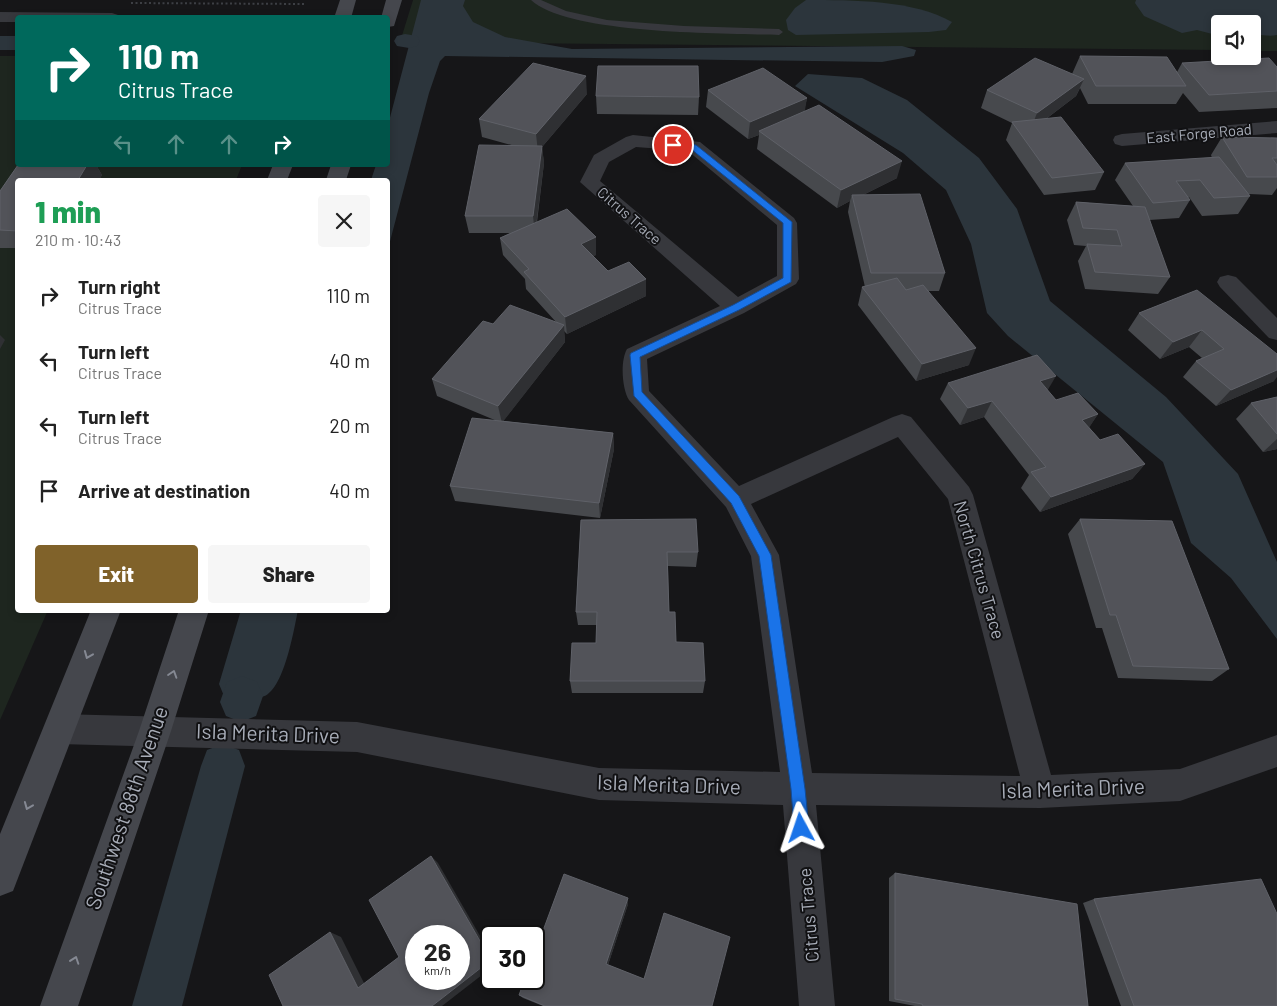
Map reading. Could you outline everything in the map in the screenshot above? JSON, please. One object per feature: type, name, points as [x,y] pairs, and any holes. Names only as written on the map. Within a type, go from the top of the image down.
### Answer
[{"type":"main road","points":[[343,15],[348,0]]},
{"type":"main road","points":[[390,15],[394,0]]},
{"type":"main road","points":[[0,878],[105,613]]},
{"type":"main road","name":"Southwest 88th Avenue","points":[[59,1006],[193,613]]},
{"type":"street","points":[[0,17],[15,17]]},
{"type":"street","name":"East Forge Road","points":[[1122,140],[1277,127]]},
{"type":"street","name":"Citrus Trace","points":[[736,308],[590,182],[601,159],[634,141],[693,146],[787,222],[788,279],[736,308],[635,355],[637,394],[735,499],[765,555],[798,789],[817,1006]]},
{"type":"street","points":[[1228,282],[1277,332]]},
{"type":"street","name":"North Citrus Trace","points":[[735,499],[902,424],[960,496],[1040,792]]},
{"type":"street","name":"Isla Merita Drive","points":[[59,729],[358,737],[599,784],[798,789],[1040,792],[1180,785],[1277,751]]},
{"type":"lane","points":[[535,0],[549,8],[594,23],[700,31],[779,32]]},
{"type":"path","points":[[128,2],[305,4]]},
{"type":"shaded area","points":[[413,0],[1277,0],[1277,51],[1261,51],[1261,15],[1211,15],[1211,50],[400,42]]},
{"type":"shaded area","points":[[421,0],[465,0],[463,6],[473,22],[505,37],[572,49],[902,46],[916,50],[914,56],[882,62],[445,56],[440,61],[429,93],[390,241],[390,178],[372,178],[375,167],[390,167],[390,117]]},
{"type":"shaded area","points":[[806,0],[863,1],[901,5],[920,9],[952,22],[946,30],[929,32],[796,35],[788,30],[786,20],[795,8]]},
{"type":"shaded area","points":[[1136,0],[1277,0],[1277,35],[1261,35],[1261,15],[1211,15],[1211,34],[1197,30],[1182,33],[1144,16],[1135,3]]},
{"type":"shaded area","points":[[0,56],[15,56],[15,167],[241,167],[237,178],[15,178],[15,613],[47,613],[0,720]]},
{"type":"shaded area","points":[[808,74],[862,78],[907,100],[979,158],[1017,209],[1050,301],[1166,397],[1238,474],[1277,562],[1277,639],[1231,578],[1191,543],[1163,462],[1008,336],[987,313],[971,244],[946,190],[903,153],[795,86]]},
{"type":"shaded area","points":[[240,613],[297,613],[287,659],[270,693],[262,697],[248,698],[224,696],[219,684]]},
{"type":"building","points":[[1080,56],[1167,57],[1186,86],[1096,86]]},
{"type":"building","points":[[1035,58],[1084,79],[1037,113],[987,90]]},
{"type":"building","points":[[1261,58],[1269,58],[1277,67],[1277,91],[1209,95],[1182,63],[1211,61],[1211,65],[1261,65]]},
{"type":"building","points":[[533,63],[586,76],[536,134],[479,119]]},
{"type":"building","points":[[598,66],[698,66],[699,97],[596,96]]},
{"type":"building","points":[[763,68],[807,98],[750,122],[708,90]]},
{"type":"building","points":[[819,105],[902,161],[841,190],[759,131]]},
{"type":"building","points":[[1061,117],[1104,172],[1052,178],[1012,122]]},
{"type":"building","points":[[1222,137],[1277,138],[1277,158],[1272,158],[1277,165],[1277,177],[1247,177]]},
{"type":"building","points":[[479,145],[542,146],[533,216],[465,216]]},
{"type":"building","points":[[1219,157],[1250,196],[1214,198],[1200,180],[1176,181],[1190,200],[1153,203],[1125,163]]},
{"type":"building","points":[[17,167],[86,167],[79,178],[15,178],[15,231],[0,230],[0,191]]},
{"type":"building","points":[[920,194],[945,273],[871,273],[852,195]]},
{"type":"building","points":[[1076,202],[1145,207],[1170,277],[1095,272],[1087,244],[1122,246],[1117,230],[1083,228]]},
{"type":"building","points":[[567,209],[596,237],[581,244],[608,271],[629,262],[646,279],[565,317],[524,272],[529,269],[500,238]]},
{"type":"building","points":[[897,278],[906,290],[923,285],[976,348],[922,364],[862,287]]},
{"type":"building","points":[[1197,290],[1277,354],[1277,370],[1231,390],[1196,361],[1224,349],[1202,330],[1173,342],[1139,313]]},
{"type":"building","points":[[510,305],[564,325],[498,406],[432,379],[483,321],[493,324]]},
{"type":"building","points":[[1037,355],[1056,376],[1040,381],[1056,400],[1078,393],[1098,414],[1082,420],[1100,440],[1118,434],[1145,464],[1051,497],[1031,472],[1046,467],[992,401],[968,408],[948,383]]},
{"type":"building","points":[[1277,397],[1277,434],[1251,403]]},
{"type":"building","points":[[472,418],[613,433],[599,503],[450,486]]},
{"type":"building","points":[[696,519],[698,552],[667,552],[669,612],[675,612],[676,642],[703,643],[705,681],[570,681],[572,643],[596,643],[597,612],[576,612],[581,520]]},
{"type":"building","points":[[1080,519],[1172,521],[1229,669],[1133,666],[1116,615],[1110,615]]},
{"type":"building","points":[[431,856],[480,941],[480,969],[470,976],[470,925],[405,925],[405,990],[453,990],[432,1006],[283,1006],[269,975],[330,932],[358,988],[399,957],[369,900]]},
{"type":"building","points":[[895,873],[1077,904],[1088,1006],[923,1006],[922,1004],[895,999]]},
{"type":"building","points":[[564,874],[628,898],[606,964],[644,979],[664,913],[730,937],[712,1006],[545,1006],[519,995],[521,990],[545,990],[545,925]]},
{"type":"building","points":[[1261,879],[1277,914],[1277,1006],[1134,1006],[1094,899]]},
{"type":"waterway","points":[[0,43],[15,43]]},
{"type":"waterway","points":[[241,702],[242,696]]},
{"type":"waterway","points":[[157,1006],[223,766]]},
{"type":"route","points":[[673,145],[693,146],[787,222],[788,279],[736,308],[635,355],[637,394],[735,499],[765,555],[798,789],[801,828]]}]
